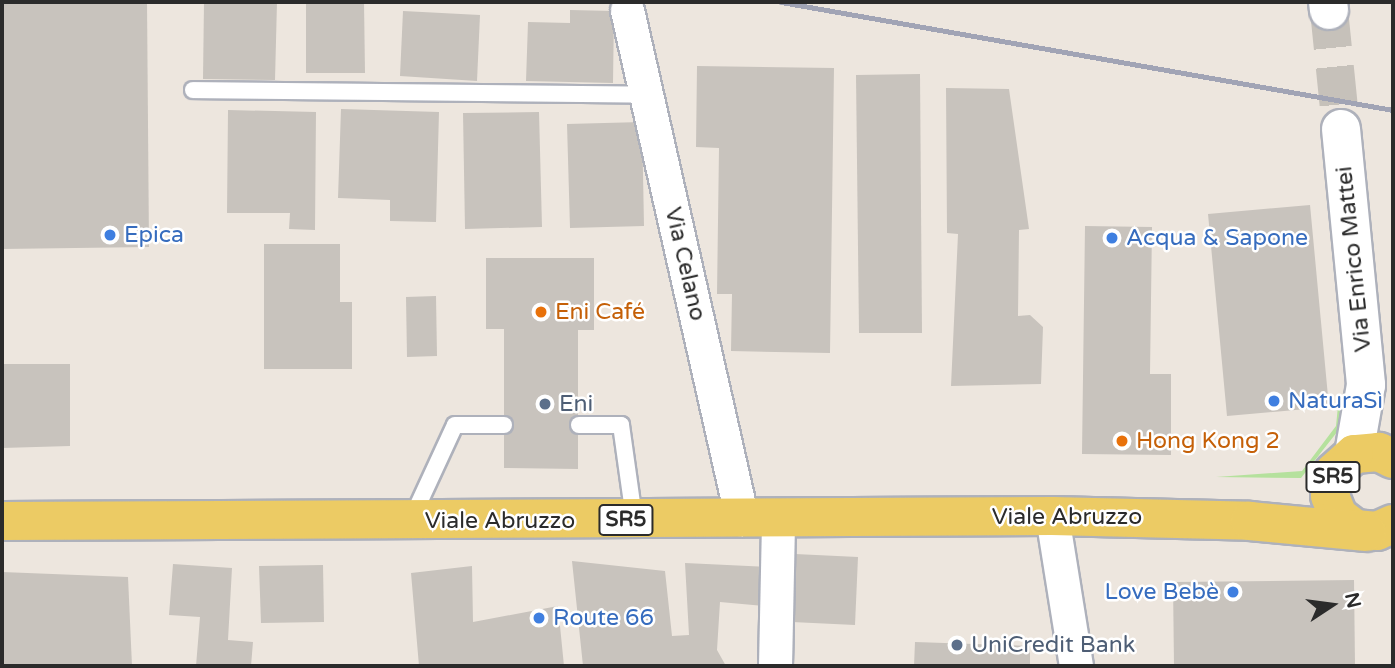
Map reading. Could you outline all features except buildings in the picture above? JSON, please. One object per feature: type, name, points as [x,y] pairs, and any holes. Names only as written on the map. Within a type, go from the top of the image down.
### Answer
[{"type":"main road","name":"SR5","points":[[1385,528],[1338,516],[1330,485],[1334,472],[1354,454],[1367,451],[1392,458]]},
{"type":"main road","name":"Viale Abruzzo","points":[[1250,521],[1330,485]]},
{"type":"main road","name":"Viale Abruzzo","points":[[2,521],[1052,516],[1250,521],[1385,528]]},
{"type":"street","name":"Via Celano","points":[[627,10],[647,95],[760,518],[775,666]]},
{"type":"street","name":"Via Enrico Mattei","points":[[1341,129],[1366,390]]},
{"type":"street","points":[[1354,454],[1366,390]]},
{"type":"street","points":[[1366,390],[1392,458]]},
{"type":"street","points":[[1052,516],[1076,666]]},
{"type":"lane","points":[[193,90],[647,95]]},
{"type":"lane","points":[[411,521],[455,425],[504,425]]},
{"type":"lane","points":[[579,425],[621,425],[635,520]]},
{"type":"green space","points":[[1338,406],[1344,406],[1341,427],[1301,478],[1216,477],[1302,471],[1336,426]]},
{"type":"tunnel","points":[[1329,10],[1341,129]]},
{"type":"railway","points":[[781,2],[1393,110]]},
{"type":"place","name":"Epica","points":[[110,235]]},
{"type":"place","name":"Acqua & Sapone","points":[[1112,238]]},
{"type":"place","name":"Eni Café","points":[[541,312]]},
{"type":"place","name":"NaturaSì","points":[[1274,401]]},
{"type":"place","name":"Eni","points":[[545,404]]},
{"type":"place","name":"Hong Kong 2","points":[[1122,441]]},
{"type":"place","name":"Love Bebè","points":[[1233,592]]},
{"type":"place","name":"Route 66","points":[[539,618]]},
{"type":"place","name":"UniCredit Bank","points":[[957,645]]}]
